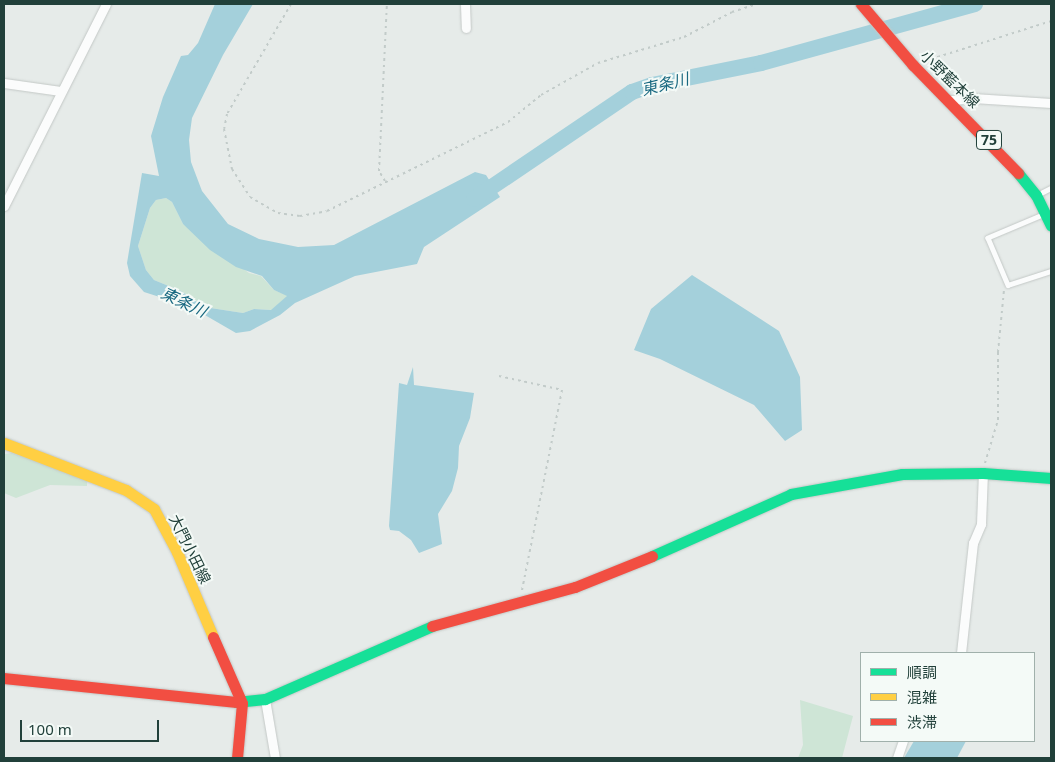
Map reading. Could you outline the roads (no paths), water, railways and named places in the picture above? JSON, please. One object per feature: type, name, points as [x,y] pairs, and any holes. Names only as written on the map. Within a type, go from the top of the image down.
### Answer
[{"type":"street","points":[[4,206],[106,4]]},
{"type":"street","points":[[465,4],[466,28]]},
{"type":"street","name":"小野藍本線","points":[[861,4],[914,65],[952,100],[1036,195],[1051,226]]},
{"type":"street","points":[[4,83],[60,92]]},
{"type":"street","points":[[952,100],[974,98],[1051,103]]},
{"type":"street","name":"大門小田線","points":[[4,443],[126,490],[154,509],[177,552],[242,703],[237,758]]},
{"type":"street","points":[[4,678],[154,696],[242,703],[265,699],[446,620],[574,587],[626,568],[791,494],[902,474],[983,473],[1051,478]]},
{"type":"street","points":[[961,652],[973,544],[981,524],[983,473]]},
{"type":"street","points":[[265,699],[275,758]]},
{"type":"street","points":[[897,758],[903,742]]},
{"type":"lane","points":[[1036,195],[1051,188]]},
{"type":"lane","points":[[1045,214],[988,238],[1008,285],[1051,271]]},
{"type":"water","points":[[215,4],[253,4],[223,55],[192,118],[189,140],[191,162],[202,191],[228,224],[259,239],[298,247],[334,245],[475,172],[486,175],[500,197],[424,247],[417,264],[355,276],[295,303],[280,315],[250,331],[236,333],[191,307],[144,292],[130,276],[127,263],[142,173],[159,176],[151,136],[163,97],[181,56],[188,55],[198,43]],"holes":[[[166,198],[172,202],[183,224],[210,250],[236,267],[262,276],[274,290],[287,296],[271,310],[254,309],[243,313],[204,307],[181,291],[154,280],[146,270],[138,246],[150,208],[156,200]]]},
{"type":"water","points":[[692,275],[779,331],[800,377],[802,430],[785,441],[754,405],[660,359],[634,350],[651,309]]},
{"type":"water","points":[[413,367],[414,385],[474,393],[470,418],[459,446],[458,468],[452,491],[438,514],[442,544],[419,553],[411,540],[399,531],[390,530],[389,526],[399,383],[407,385]]},
{"type":"water","points":[[913,742],[965,742],[957,758],[904,758]]},
{"type":"waterway","name":"東条川","points":[[474,199],[632,92],[652,85],[761,63],[975,4]]}]
